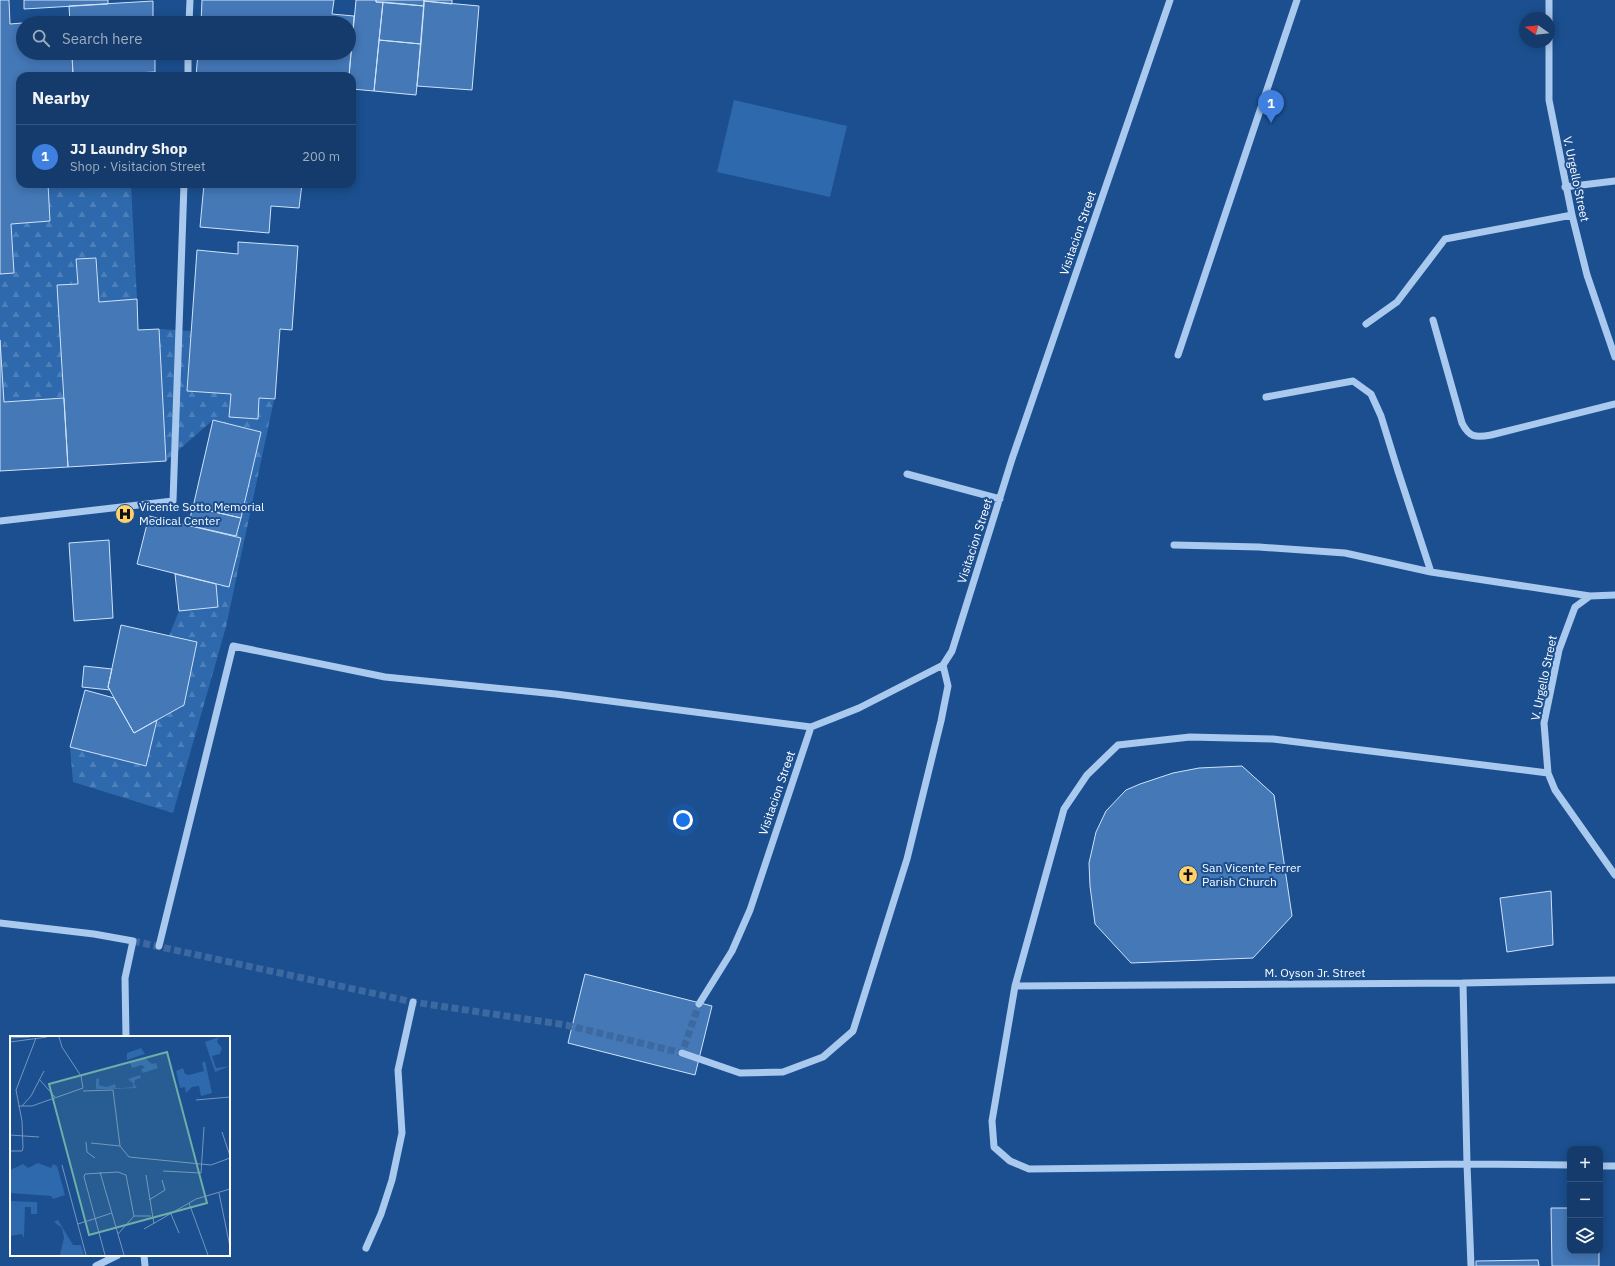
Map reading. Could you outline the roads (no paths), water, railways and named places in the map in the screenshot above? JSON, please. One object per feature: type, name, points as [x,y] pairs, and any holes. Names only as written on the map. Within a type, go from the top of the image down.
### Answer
[{"type":"street","points":[[189,16],[190,0]]},
{"type":"street","name":"Visitacion Street","points":[[699,1004],[732,950],[750,910],[811,727],[859,708],[942,665],[952,651],[1000,499],[1170,0]]},
{"type":"street","points":[[1178,355],[1297,0]]},
{"type":"street","name":"V. Urgello Street","points":[[1549,0],[1549,100],[1565,187],[1587,275],[1615,357]]},
{"type":"street","points":[[188,60],[188,72]]},
{"type":"street","points":[[1565,187],[1615,182]]},
{"type":"street","points":[[0,521],[173,501],[184,188]]},
{"type":"street","points":[[1366,324],[1397,302],[1445,239],[1572,215]]},
{"type":"street","points":[[1433,320],[1462,423],[1466,431],[1473,436],[1483,437],[1615,404]]},
{"type":"street","points":[[1266,397],[1353,381],[1371,394],[1381,416],[1432,572]]},
{"type":"street","points":[[907,474],[1000,499]]},
{"type":"street","points":[[1174,545],[1259,547],[1345,553],[1432,572],[1590,596],[1615,595]]},
{"type":"street","name":"V. Urgello Street","points":[[1590,596],[1575,607],[1559,650],[1544,723],[1548,773],[1555,790],[1615,875]]},
{"type":"street","points":[[160,946],[233,646],[385,677],[556,694],[811,727]]},
{"type":"street","points":[[682,1053],[740,1073],[784,1072],[823,1057],[853,1031],[907,859],[941,721],[948,686],[942,665]]},
{"type":"street","points":[[1548,773],[1273,739],[1190,737],[1118,745],[1087,775],[1064,809],[1015,986],[992,1121],[994,1147],[1010,1161],[1029,1169],[1467,1164],[1567,1165]]},
{"type":"street","points":[[0,923],[94,934],[133,941],[125,978],[126,1036]]},
{"type":"street","name":"M. Oyson Jr. Street","points":[[1015,986],[1463,983],[1615,980]]},
{"type":"street","points":[[1463,983],[1471,1266]]},
{"type":"street","points":[[366,1248],[381,1214],[392,1180],[402,1133],[398,1070],[413,1002]]},
{"type":"street","points":[[1603,1166],[1615,1166]]},
{"type":"street","points":[[96,1266],[116,1256]]},
{"type":"street","points":[[144,1256],[145,1266]]},
{"type":"tunnel","points":[[133,941],[413,1002],[566,1025],[682,1053],[699,1004]]},
{"type":"place","name":"JJ Laundry Shop","points":[[1271,123]]},
{"type":"place","name":"Vicente Sotto Memorial Medical Center","points":[[125,514]]},
{"type":"place","name":"San Vicente Ferrer Parish Church","points":[[1188,875]]}]
